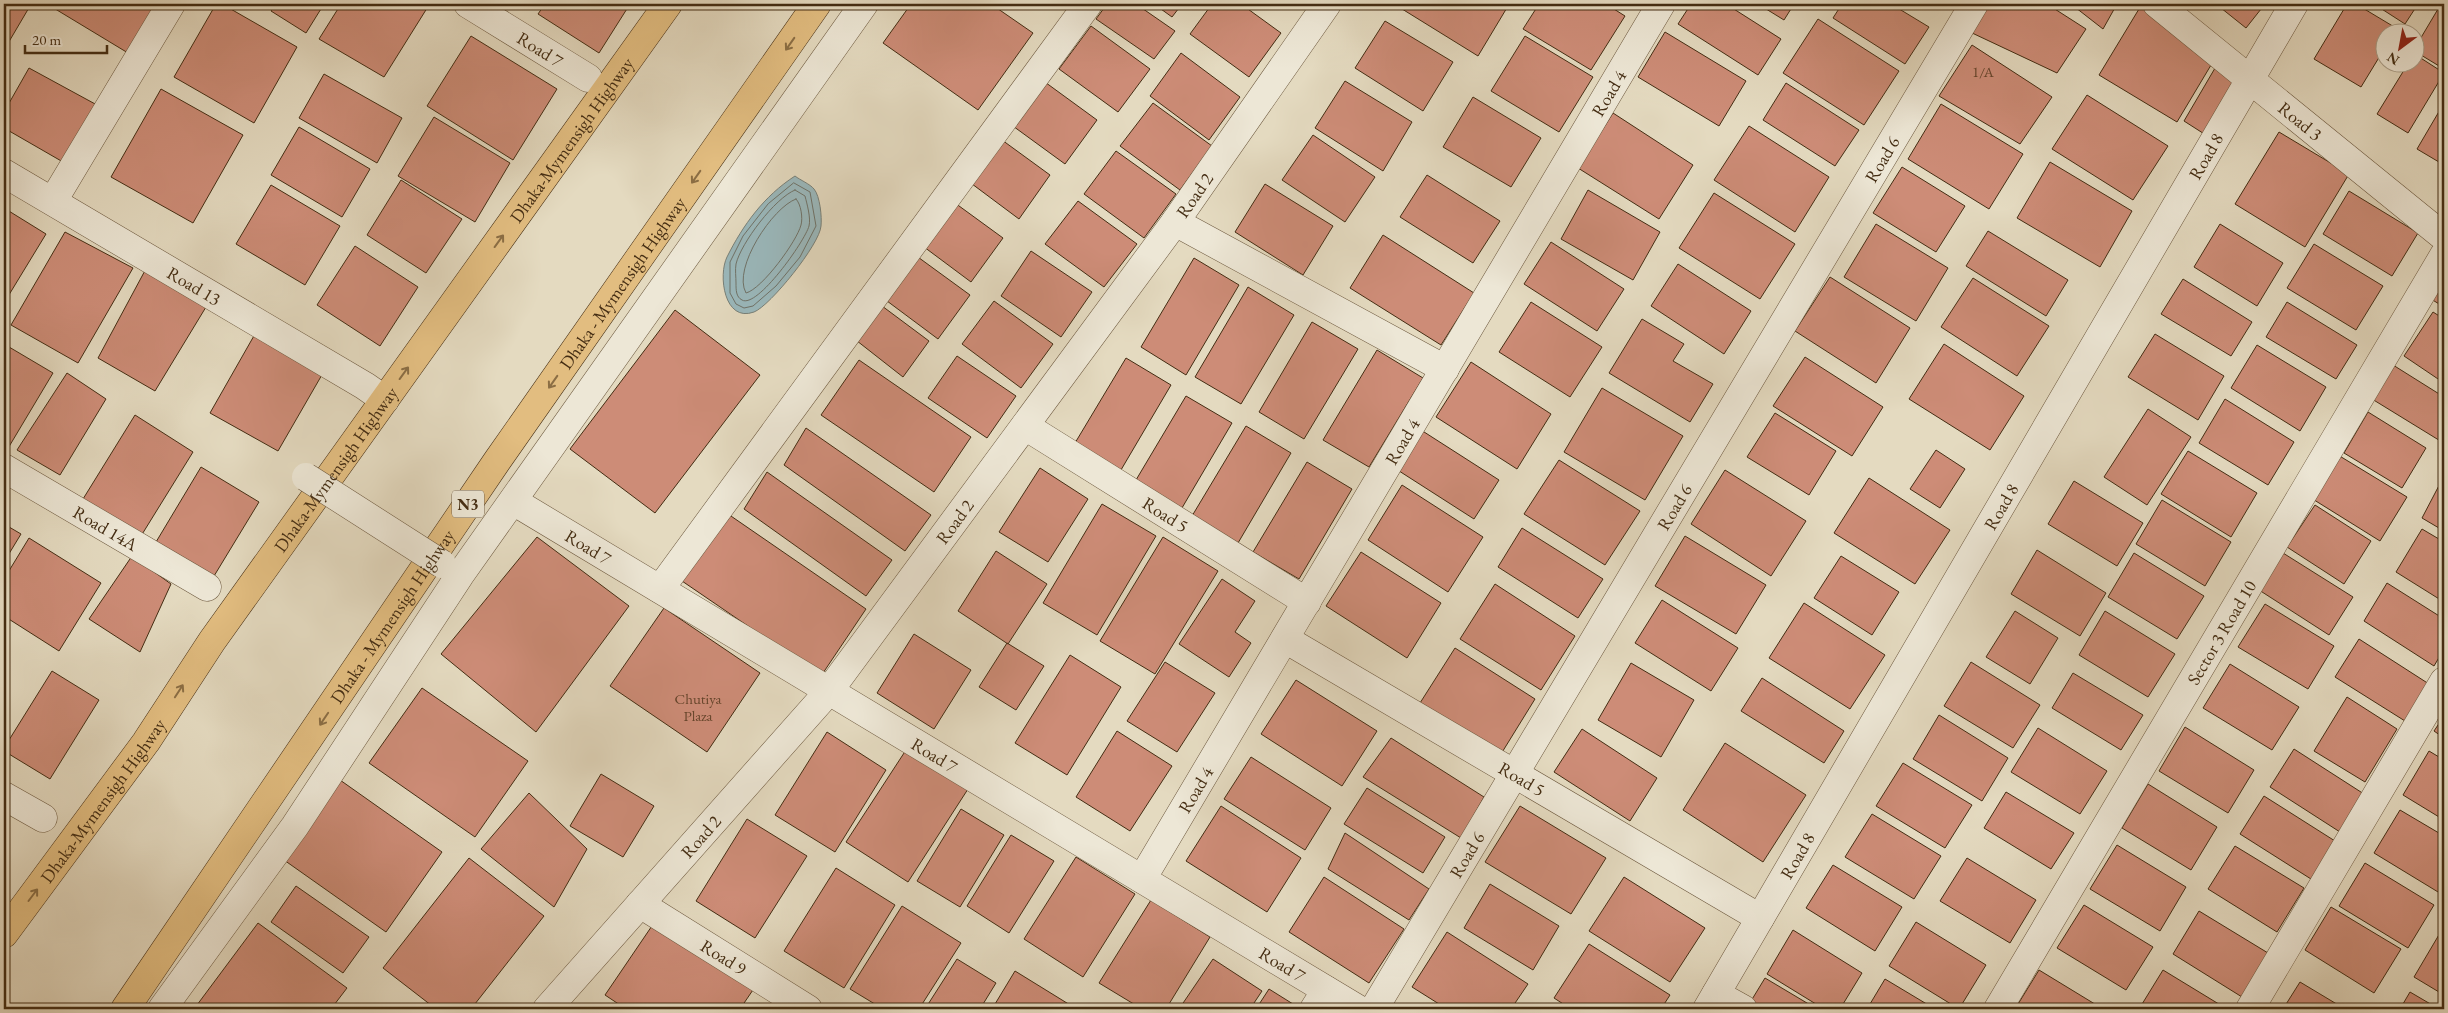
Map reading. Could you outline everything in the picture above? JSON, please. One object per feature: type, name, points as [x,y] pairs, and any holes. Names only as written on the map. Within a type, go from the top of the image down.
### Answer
[{"type":"highway","name":"Dhaka-Mymensigh Highway","points":[[4,934],[146,742],[212,641],[668,4]]},
{"type":"highway","name":"Dhaka - Mymensigh Highway","points":[[125,1009],[497,462],[818,4]]},
{"type":"street","points":[[54,201],[171,4]]},
{"type":"street","name":"Road 7","points":[[468,4],[588,78]]},
{"type":"street","points":[[162,1009],[295,826],[460,575],[864,4]]},
{"type":"street","points":[[660,589],[1088,4]]},
{"type":"street","name":"Road 4","points":[[1142,879],[1661,4]]},
{"type":"street","name":"Road 6","points":[[1374,1009],[1974,4]]},
{"type":"street","name":"Road 3","points":[[2157,4],[2444,237]]},
{"type":"street","name":"Road 8","points":[[1711,1001],[2294,4]]},
{"type":"street","name":"Road 2","points":[[547,1009],[829,691],[1175,222],[1317,7]]},
{"type":"street","name":"Road 13","points":[[4,173],[365,386],[385,400]]},
{"type":"street","points":[[1175,222],[1445,369]]},
{"type":"street","name":"Sector 3 Road 10","points":[[1998,1009],[2444,255]]},
{"type":"street","name":"Road 5","points":[[1025,426],[1307,602]]},
{"type":"street","name":"Road 14A","points":[[4,468],[207,588]]},
{"type":"street","points":[[306,477],[442,564]]},
{"type":"street","name":"Road 7","points":[[513,501],[1142,879],[1320,999],[1358,1009]]},
{"type":"street","name":"Road 5","points":[[1285,639],[1760,918]]},
{"type":"street","points":[[2250,1009],[2444,681]]},
{"type":"street","points":[[4,796],[43,818]]},
{"type":"street","name":"Road 9","points":[[640,904],[808,1009]]},
{"type":"street","points":[[1711,1001],[1743,1009]]},
{"type":"water","points":[[795,176],[812,187],[818,196],[821,226],[818,235],[804,260],[771,299],[754,312],[744,314],[736,311],[730,304],[724,285],[724,265],[727,257],[755,212]]},
{"type":"building","points":[[4,4],[26,4],[30,6],[7,45],[4,43]]},
{"type":"building","points":[[47,4],[148,4],[159,10],[133,56]]},
{"type":"building","points":[[216,4],[222,4],[297,47],[254,123],[174,77]]},
{"type":"building","points":[[276,4],[324,4],[306,33],[271,11]]},
{"type":"building","points":[[341,4],[429,5],[384,77],[319,39]]},
{"type":"building","points":[[545,4],[630,4],[599,53],[538,14]]},
{"type":"building","points":[[911,4],[991,4],[1033,33],[978,110],[883,43]]},
{"type":"building","points":[[1107,4],[1136,4],[1175,31],[1154,59],[1096,19]]},
{"type":"building","points":[[1154,4],[1182,4],[1172,17]]},
{"type":"building","points":[[1212,4],[1241,4],[1281,33],[1249,77],[1190,34]]},
{"type":"building","points":[[1394,4],[1503,4],[1508,6],[1478,56]]},
{"type":"building","points":[[1539,4],[1606,4],[1625,16],[1591,70],[1523,29]]},
{"type":"building","points":[[1691,4],[1726,4],[1781,39],[1758,75],[1678,24]]},
{"type":"building","points":[[1758,4],[1794,4],[1784,20]]},
{"type":"building","points":[[1842,4],[1891,4],[1929,27],[1905,64],[1833,18]]},
{"type":"building","points":[[1988,4],[2047,4],[2086,29],[2057,73],[1970,32]]},
{"type":"building","points":[[2071,4],[2117,4],[2103,29]]},
{"type":"building","points":[[2142,4],[2220,50],[2177,122],[2099,75]]},
{"type":"building","points":[[2216,4],[2265,4],[2246,28]]},
{"type":"building","points":[[2347,4],[2356,4],[2386,22],[2376,22],[2376,62],[2361,87],[2314,59]]},
{"type":"building","points":[[2374,4],[2418,4],[2406,22],[2402,22]]},
{"type":"building","points":[[2441,4],[2444,4],[2444,69],[2426,58],[2426,29]]},
{"type":"building","points":[[1818,19],[1899,71],[1864,125],[1783,73]]},
{"type":"building","points":[[1385,21],[1453,62],[1423,111],[1355,68]]},
{"type":"building","points":[[1091,26],[1150,69],[1118,112],[1059,69]]},
{"type":"building","points":[[1665,32],[1746,81],[1719,126],[1638,77]]},
{"type":"building","points":[[471,36],[557,89],[513,160],[427,106]]},
{"type":"building","points":[[1525,36],[1593,77],[1559,132],[1491,91]]},
{"type":"building","points":[[1972,45],[2052,97],[2020,144],[1939,96]]},
{"type":"building","points":[[1181,53],[1240,97],[1209,140],[1150,96]]},
{"type":"building","points":[[2426,61],[2444,73],[2408,133],[2377,114],[2403,72],[2426,72]]},
{"type":"building","points":[[2218,63],[2240,85],[2209,137],[2184,121]]},
{"type":"building","points":[[29,68],[97,105],[63,162],[4,128],[4,112]]},
{"type":"building","points":[[324,74],[402,118],[377,163],[299,118]]},
{"type":"building","points":[[1038,77],[1097,120],[1065,164],[1006,121]]},
{"type":"building","points":[[1345,81],[1412,122],[1383,171],[1315,128]]},
{"type":"building","points":[[1786,83],[1859,130],[1835,166],[1763,120]]},
{"type":"building","points":[[161,89],[243,135],[193,223],[111,177]]},
{"type":"building","points":[[2087,95],[2168,146],[2133,200],[2052,149]]},
{"type":"building","points":[[1473,97],[1541,138],[1511,187],[1443,147]]},
{"type":"building","points":[[1153,103],[1212,146],[1180,190],[1120,146]]},
{"type":"building","points":[[2444,103],[2444,165],[2417,149]]},
{"type":"building","points":[[1941,104],[2023,154],[1989,209],[1908,159]]},
{"type":"building","points":[[1613,113],[1693,165],[1659,219],[1578,168]]},
{"type":"building","points":[[434,117],[510,163],[475,222],[398,176]]},
{"type":"building","points":[[1749,126],[1829,177],[1795,232],[1714,180]]},
{"type":"building","points":[[299,127],[370,169],[342,217],[271,175]]},
{"type":"building","points":[[991,132],[1050,175],[1019,219],[960,175]]},
{"type":"building","points":[[2279,132],[2349,174],[2305,247],[2235,204]]},
{"type":"building","points":[[1313,135],[1375,177],[1345,222],[1282,180]]},
{"type":"building","points":[[1116,151],[1176,194],[1144,238],[1084,194]]},
{"type":"building","points":[[2050,162],[2132,211],[2100,267],[2017,218]]},
{"type":"building","points":[[1902,167],[1965,206],[1936,252],[1873,213]]},
{"type":"building","points":[[1427,175],[1500,221],[1473,263],[1400,217]]},
{"type":"building","points":[[401,180],[462,219],[426,273],[367,235]]},
{"type":"building","points":[[1265,184],[1333,226],[1303,275],[1235,232]]},
{"type":"building","points":[[271,185],[340,226],[305,285],[236,244]]},
{"type":"building","points":[[1588,190],[1660,232],[1633,280],[1561,239]]},
{"type":"building","points":[[2349,191],[2418,233],[2392,276],[2323,234]]},
{"type":"building","points":[[1714,193],[1795,244],[1760,299],[1679,248]]},
{"type":"building","points":[[944,195],[1003,238],[971,282],[912,238]]},
{"type":"building","points":[[1078,201],[1137,244],[1104,287],[1045,244]]},
{"type":"building","points":[[4,208],[46,234],[4,303]]},
{"type":"building","points":[[1876,224],[1948,268],[1916,321],[1844,277]]},
{"type":"building","points":[[2220,224],[2283,263],[2257,306],[2194,267]]},
{"type":"building","points":[[1988,231],[2068,280],[2046,316],[1966,266]]},
{"type":"building","points":[[65,232],[133,268],[78,363],[11,325]]},
{"type":"building","points":[[1383,235],[1474,293],[1441,345],[1350,288]]},
{"type":"building","points":[[1551,242],[1624,289],[1597,331],[1524,284]]},
{"type":"building","points":[[2314,244],[2383,286],[2356,330],[2287,288]]},
{"type":"building","points":[[355,246],[418,287],[380,346],[317,305]]},
{"type":"building","points":[[1031,251],[1092,292],[1061,337],[1001,296]]},
{"type":"building","points":[[911,252],[970,295],[938,339],[879,295]]},
{"type":"building","points":[[1194,258],[1239,285],[1186,375],[1141,347]]},
{"type":"building","points":[[1678,264],[1751,311],[1724,354],[1651,306]]},
{"type":"building","points":[[148,265],[206,307],[155,391],[98,358]]},
{"type":"building","points":[[1830,277],[1910,328],[1876,383],[1795,331]]},
{"type":"building","points":[[1973,278],[2049,326],[2017,376],[1941,327]]},
{"type":"building","points":[[2444,278],[2444,307],[2431,299]]},
{"type":"building","points":[[2183,279],[2252,322],[2231,356],[2161,314]]},
{"type":"building","points":[[1248,287],[1294,315],[1241,404],[1195,377]]},
{"type":"building","points":[[994,301],[1053,344],[1021,388],[962,344]]},
{"type":"building","points":[[1531,302],[1602,347],[1570,397],[1499,352]]},
{"type":"building","points":[[2287,302],[2357,345],[2336,379],[2266,337]]},
{"type":"building","points":[[878,303],[929,341],[903,377],[852,337]]},
{"type":"building","points":[[675,310],[760,375],[655,513],[570,449]]},
{"type":"building","points":[[2433,312],[2444,319],[2444,383],[2404,356]]},
{"type":"building","points":[[1642,319],[1684,344],[1673,361],[1713,384],[1690,422],[1609,373]]},
{"type":"building","points":[[1312,322],[1358,349],[1304,439],[1259,412]]},
{"type":"building","points":[[255,334],[323,373],[278,451],[210,413]]},
{"type":"building","points":[[2155,334],[2224,376],[2198,420],[2128,377]]},
{"type":"building","points":[[4,344],[53,373],[4,455]]},
{"type":"building","points":[[1944,344],[2024,396],[1990,450],[1909,399]]},
{"type":"building","points":[[2257,345],[2326,387],[2300,431],[2231,388]]},
{"type":"building","points":[[1377,350],[1423,378],[1369,467],[1323,440]]},
{"type":"building","points":[[957,356],[1016,396],[987,438],[928,398]]},
{"type":"building","points":[[1805,357],[1883,407],[1852,456],[1773,406]]},
{"type":"building","points":[[1126,358],[1171,385],[1118,475],[1072,448]]},
{"type":"building","points":[[859,360],[971,437],[934,492],[821,415]]},
{"type":"building","points":[[1471,362],[1551,414],[1517,469],[1436,417]]},
{"type":"building","points":[[2393,365],[2444,397],[2444,439],[2442,442],[2372,399]]},
{"type":"building","points":[[67,373],[106,399],[60,475],[17,450]]},
{"type":"building","points":[[1602,388],[1683,436],[1645,500],[1564,452]]},
{"type":"building","points":[[1186,396],[1232,423],[1179,513],[1133,485]]},
{"type":"building","points":[[2225,399],[2294,442],[2268,485],[2199,443]]},
{"type":"building","points":[[2148,409],[2191,437],[2147,505],[2104,477]]},
{"type":"building","points":[[2368,412],[2426,448],[2402,488],[2344,453]]},
{"type":"building","points":[[1775,413],[1836,451],[1809,495],[1747,457]]},
{"type":"building","points":[[135,415],[193,452],[141,536],[83,499]]},
{"type":"building","points":[[1246,426],[1291,453],[1238,543],[1192,516]]},
{"type":"building","points":[[806,428],[931,515],[905,551],[784,465]]},
{"type":"building","points":[[1421,430],[1499,480],[1474,519],[1396,469]]},
{"type":"building","points":[[1936,450],[1965,469],[1940,508],[1910,489]]},
{"type":"building","points":[[2188,451],[2257,493],[2231,537],[2161,494]]},
{"type":"building","points":[[2338,455],[2407,497],[2380,541],[2311,498]]},
{"type":"building","points":[[1559,460],[1640,511],[1605,565],[1524,514]]},
{"type":"building","points":[[1307,462],[1352,489],[1299,579],[1253,552]]},
{"type":"building","points":[[201,467],[259,502],[211,581],[153,547]]},
{"type":"building","points":[[1040,468],[1088,499],[1048,562],[999,532]]},
{"type":"building","points":[[1725,470],[1806,521],[1771,576],[1691,524]]},
{"type":"building","points":[[767,472],[892,560],[866,596],[744,509]]},
{"type":"building","points":[[2444,476],[2444,531],[2422,518]]},
{"type":"building","points":[[1869,478],[1950,530],[1915,584],[1834,533]]},
{"type":"building","points":[[2074,481],[2143,523],[2117,566],[2048,524]]},
{"type":"building","points":[[1402,485],[1483,537],[1448,592],[1368,540]]},
{"type":"building","points":[[2162,500],[2231,542],[2205,586],[2136,544]]},
{"type":"building","points":[[1102,504],[1156,536],[1097,635],[1043,603]]},
{"type":"building","points":[[2315,505],[2371,541],[2344,584],[2287,547]]},
{"type":"building","points":[[728,514],[866,609],[821,676],[682,581]]},
{"type":"building","points":[[4,524],[21,534],[4,562]]},
{"type":"building","points":[[1522,528],[1603,579],[1578,618],[1498,567]]},
{"type":"building","points":[[2422,529],[2444,542],[2444,602],[2396,572]]},
{"type":"building","points":[[1685,536],[1766,585],[1736,634],[1655,586]]},
{"type":"building","points":[[537,537],[629,606],[536,732],[441,654]]},
{"type":"building","points":[[1163,537],[1218,571],[1155,674],[1100,641]]},
{"type":"building","points":[[29,538],[101,583],[59,651],[4,616],[4,579]]},
{"type":"building","points":[[2037,550],[2106,593],[2080,636],[2011,594]]},
{"type":"building","points":[[996,551],[1047,584],[1008,644],[958,611]]},
{"type":"building","points":[[1361,552],[1441,603],[1407,658],[1326,606]]},
{"type":"building","points":[[2134,553],[2204,596],[2177,639],[2108,597]]},
{"type":"building","points":[[2283,553],[2353,597],[2329,635],[2259,590]]},
{"type":"building","points":[[132,556],[171,584],[140,652],[89,619]]},
{"type":"building","points":[[1841,556],[1899,592],[1872,635],[1814,598]]},
{"type":"building","points":[[1222,579],[1255,601],[1235,632],[1251,643],[1229,677],[1179,644]]},
{"type":"building","points":[[2387,583],[2444,619],[2444,649],[2434,666],[2364,621]]},
{"type":"building","points":[[1495,584],[1575,636],[1541,690],[1460,639]]},
{"type":"building","points":[[1662,600],[1738,648],[1711,691],[1635,643]]},
{"type":"building","points":[[1804,603],[1885,655],[1850,709],[1769,658]]},
{"type":"building","points":[[2265,604],[2334,646],[2308,689],[2238,647]]},
{"type":"building","name":"Chutiya Plaza","points":[[664,608],[760,673],[707,752],[610,686]]},
{"type":"building","points":[[2015,611],[2058,638],[2030,684],[1986,657]]},
{"type":"building","points":[[2105,611],[2175,654],[2148,697],[2079,655]]},
{"type":"building","points":[[914,634],[971,670],[934,729],[877,693]]},
{"type":"building","points":[[2359,639],[2429,684],[2405,721],[2335,677]]},
{"type":"building","points":[[1007,643],[1044,666],[1016,710],[979,687]]},
{"type":"building","points":[[1455,648],[1535,699],[1501,754],[1420,703]]},
{"type":"building","points":[[1070,655],[1121,687],[1067,775],[1015,743]]},
{"type":"building","points":[[1165,662],[1215,693],[1177,752],[1127,721]]},
{"type":"building","points":[[1971,662],[2040,705],[2013,748],[1944,706]]},
{"type":"building","points":[[1631,663],[1694,700],[1661,757],[1598,720]]},
{"type":"building","points":[[2230,664],[2299,707],[2272,750],[2203,708]]},
{"type":"building","points":[[52,671],[99,700],[50,779],[4,751],[4,748]]},
{"type":"building","points":[[2073,673],[2143,715],[2121,750],[2052,708]]},
{"type":"building","points":[[1762,678],[1844,731],[1824,763],[1741,711]]},
{"type":"building","points":[[1296,680],[1377,731],[1342,786],[1261,734]]},
{"type":"building","points":[[422,688],[528,761],[475,837],[369,763]]},
{"type":"building","points":[[2347,697],[2397,729],[2365,782],[2314,751]]},
{"type":"building","points":[[1939,715],[2008,758],[1982,801],[1913,759]]},
{"type":"building","points":[[2444,716],[2444,738],[2434,731]]},
{"type":"building","points":[[2185,727],[2254,770],[2228,813],[2159,771]]},
{"type":"building","points":[[2038,728],[2107,771],[2080,814],[2011,772]]},
{"type":"building","points":[[1582,729],[1657,778],[1630,821],[1554,772]]},
{"type":"building","points":[[1117,731],[1172,766],[1130,831],[1076,797]]},
{"type":"building","points":[[827,732],[886,770],[835,852],[775,815]]},
{"type":"building","points":[[1391,738],[1484,797],[1461,838],[1363,777]]},
{"type":"building","points":[[1725,743],[1806,795],[1763,862],[1683,810]]},
{"type":"building","points":[[2294,749],[2364,794],[2340,832],[2270,787]]},
{"type":"building","points":[[906,750],[968,789],[908,882],[846,842]]},
{"type":"building","points":[[2429,751],[2444,760],[2444,820],[2403,795]]},
{"type":"building","points":[[1251,757],[1331,808],[1305,850],[1224,799]]},
{"type":"building","points":[[1903,763],[1972,805],[1945,848],[1876,806]]},
{"type":"building","points":[[601,774],[654,806],[623,857],[570,826]]},
{"type":"building","points":[[340,780],[442,852],[386,932],[284,860]]},
{"type":"building","points":[[2148,784],[2217,827],[2191,870],[2122,828]]},
{"type":"building","points":[[1367,788],[1445,837],[1423,873],[1344,824]]},
{"type":"building","points":[[2006,792],[2074,833],[2051,869],[1984,828]]},
{"type":"building","points":[[529,793],[587,849],[554,907],[481,849]]},
{"type":"building","points":[[2264,796],[2335,841],[2311,879],[2240,834]]},
{"type":"building","points":[[1221,806],[1301,858],[1267,912],[1186,861]]},
{"type":"building","points":[[1520,806],[1606,858],[1571,914],[1485,862]]},
{"type":"building","points":[[961,809],[1004,835],[960,907],[917,881]]},
{"type":"building","points":[[2400,810],[2444,836],[2443,895],[2374,853]]},
{"type":"building","points":[[1872,814],[1941,856],[1914,899],[1845,857]]},
{"type":"building","points":[[747,819],[807,856],[755,938],[696,901]]},
{"type":"building","points":[[1345,833],[1429,889],[1409,920],[1328,869]]},
{"type":"building","points":[[1011,835],[1054,861],[1009,933],[967,906]]},
{"type":"building","points":[[2117,845],[2186,887],[2160,931],[2090,889]]},
{"type":"building","points":[[2235,846],[2304,888],[2277,932],[2208,889]]},
{"type":"building","points":[[1076,857],[1135,894],[1083,977],[1024,939]]},
{"type":"building","points":[[469,858],[544,916],[471,1009],[436,1009],[383,968]]},
{"type":"building","points":[[1967,858],[2036,900],[2010,943],[1940,901]]},
{"type":"building","points":[[2365,863],[2434,905],[2408,948],[2339,906]]},
{"type":"building","points":[[1833,865],[1902,907],[1875,951],[1806,908]]},
{"type":"building","points":[[836,868],[895,905],[844,988],[784,951]]},
{"type":"building","points":[[1324,877],[1404,929],[1369,983],[1289,932]]},
{"type":"building","points":[[1624,877],[1705,928],[1670,982],[1589,931]]},
{"type":"building","points":[[1490,884],[1559,926],[1533,970],[1464,928]]},
{"type":"building","points":[[296,886],[369,937],[343,973],[271,922]]},
{"type":"building","points":[[1151,900],[1210,937],[1166,1009],[1142,1009],[1099,983]]},
{"type":"building","points":[[2084,905],[2153,947],[2126,990],[2057,948]]},
{"type":"building","points":[[902,906],[961,943],[919,1009],[883,1009],[850,989]]},
{"type":"building","points":[[2331,907],[2401,949],[2374,993],[2305,950]]},
{"type":"building","points":[[2199,911],[2268,953],[2242,997],[2173,954]]},
{"type":"building","points":[[658,917],[757,984],[740,1009],[626,1009],[605,995]]},
{"type":"building","points":[[1916,922],[1986,965],[1959,1009],[1889,966]]},
{"type":"building","points":[[258,923],[347,988],[331,1009],[194,1009]]},
{"type":"building","points":[[1793,930],[1862,973],[1840,1009],[1824,1009],[1767,974]]},
{"type":"building","points":[[1447,932],[1528,984],[1511,1009],[1447,1009],[1412,987]]},
{"type":"building","points":[[2440,933],[2444,936],[2444,995],[2414,977]]},
{"type":"building","points":[[1589,944],[1670,995],[1661,1009],[1571,1009],[1554,998]]},
{"type":"building","points":[[957,959],[996,983],[980,1009],[925,1009]]},
{"type":"building","points":[[1213,959],[1262,991],[1250,1009],[1179,1009]]},
{"type":"building","points":[[2039,970],[2103,1009],[2015,1009]]},
{"type":"building","points":[[2163,970],[2227,1009],[2139,1009]]},
{"type":"building","points":[[1015,971],[1075,1008],[992,1009]]},
{"type":"building","points":[[1765,978],[1817,1009],[1765,1009],[1751,1001]]},
{"type":"building","points":[[1885,979],[1935,1009],[1867,1009]]},
{"type":"building","points":[[2300,982],[2345,1009],[2283,1009]]},
{"type":"building","points":[[1269,989],[1301,1009],[1256,1009]]},
{"type":"building","points":[[2410,992],[2439,1009],[2400,1009]]}]
